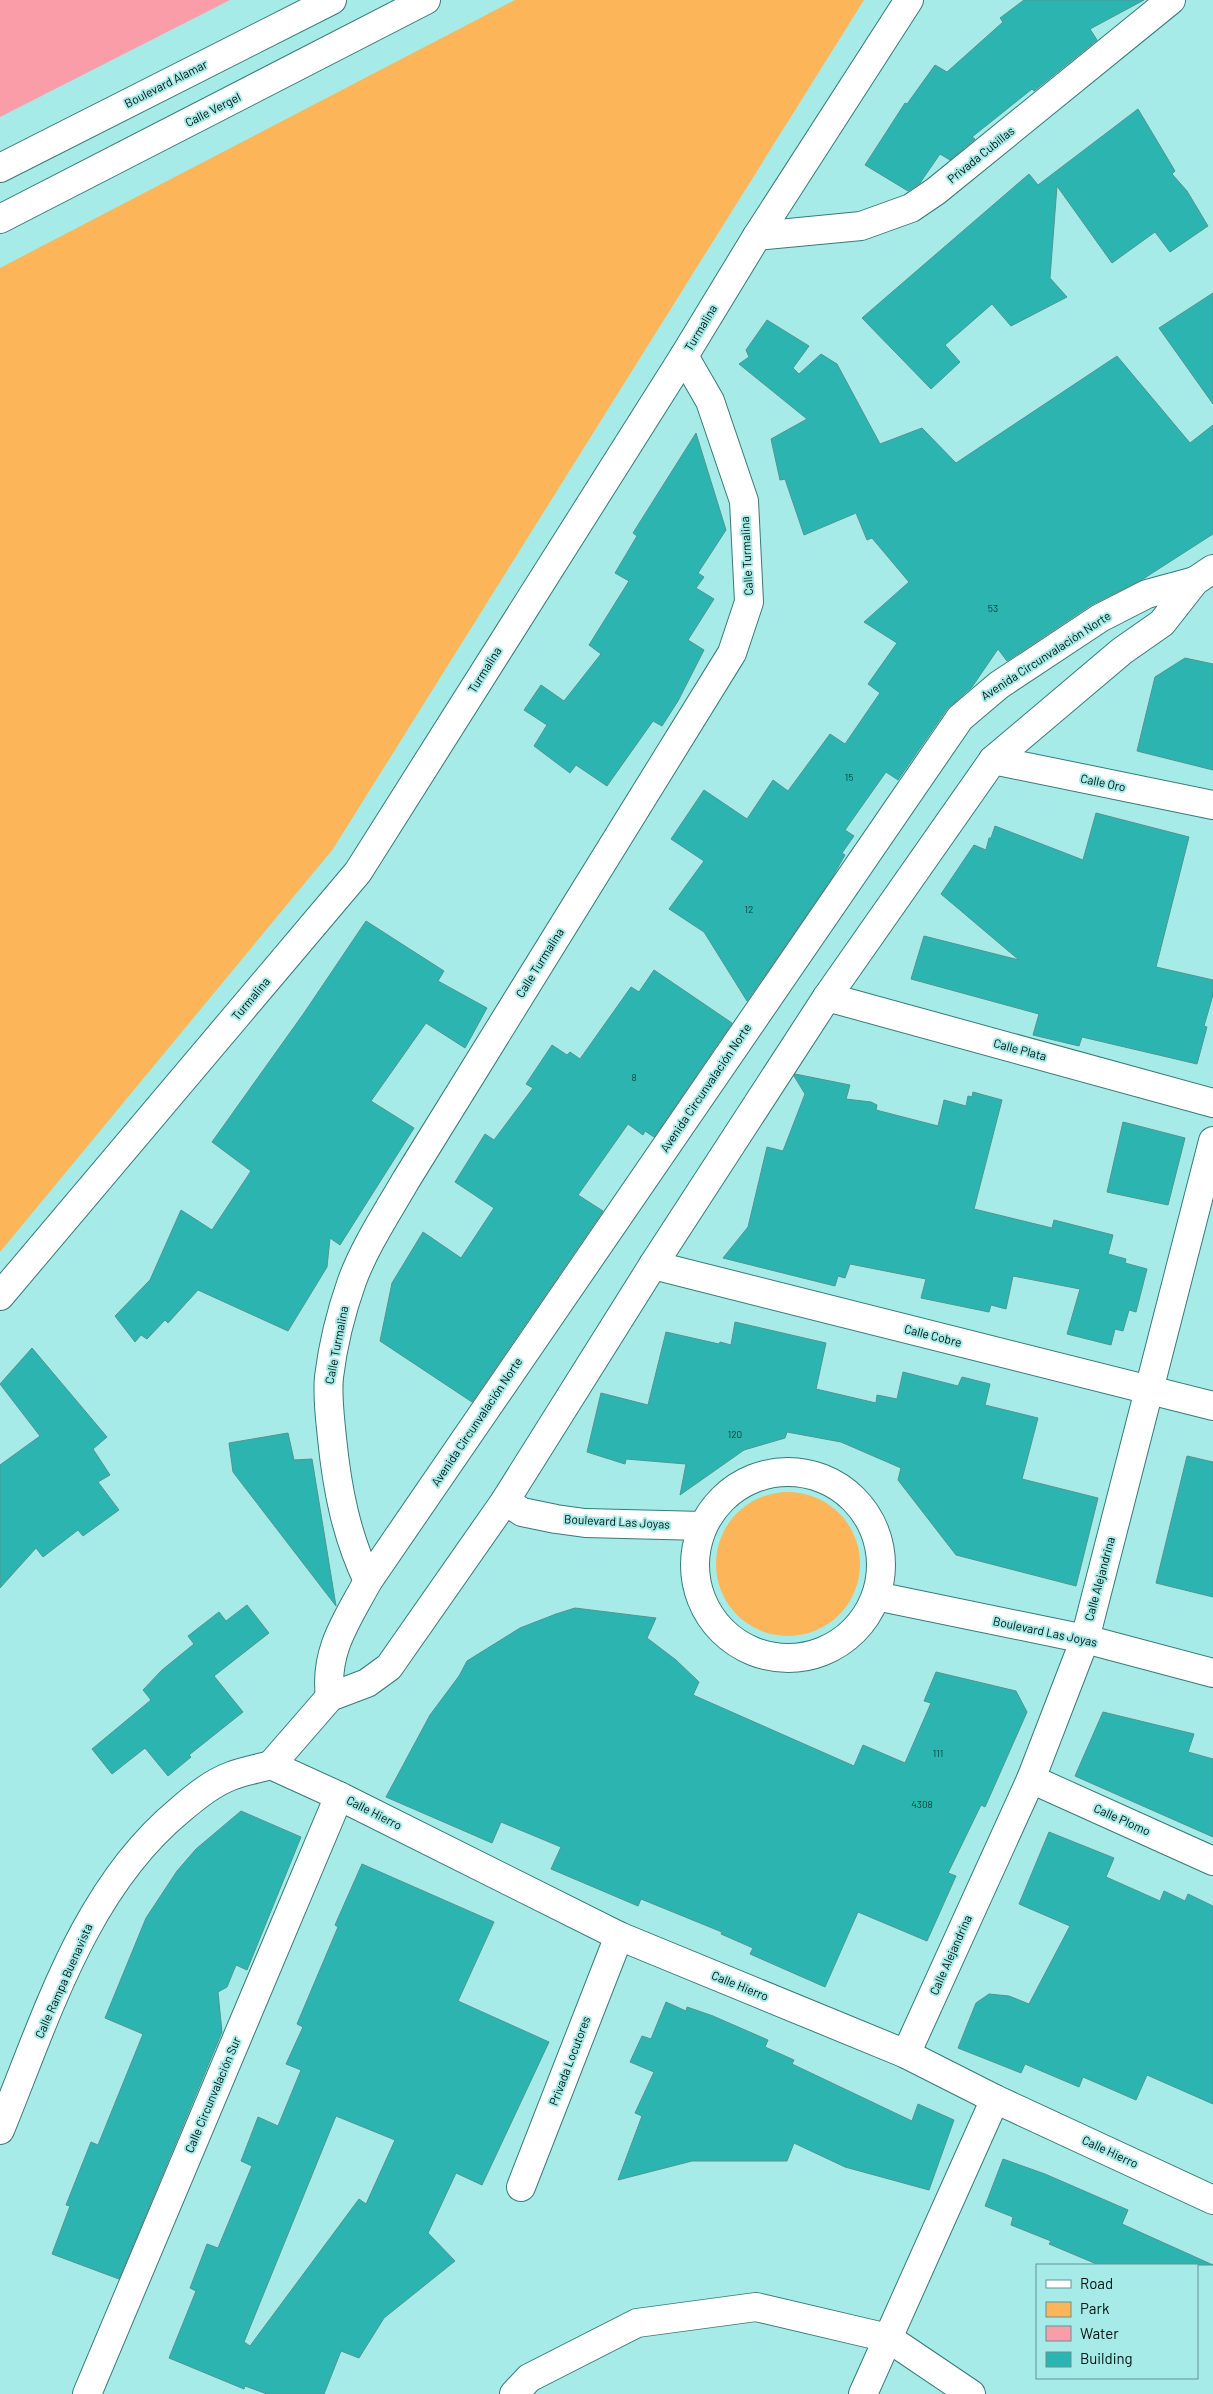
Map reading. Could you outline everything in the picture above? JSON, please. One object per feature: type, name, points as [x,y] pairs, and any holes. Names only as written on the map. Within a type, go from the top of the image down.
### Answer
[{"type":"main road","name":"Boulevard Alamar","points":[[0,168],[332,0]]},
{"type":"main road","name":"Calle Vergel","points":[[0,219],[426,0]]},
{"type":"main road","name":"Turmalina","points":[[0,1296],[358,872],[684,356],[757,236],[909,0]]},
{"type":"main road","name":"Privada Cubillas","points":[[757,236],[861,226],[911,208],[936,191],[1171,0]]},
{"type":"main road","name":"Calle Turmalina","points":[[368,1580],[356,1555],[346,1524],[333,1450],[328,1402],[334,1348],[340,1316],[352,1279],[406,1180],[732,653],[749,602],[744,502],[710,401],[684,356]]},
{"type":"main road","name":"Avenida Circunvalación Norte","points":[[330,1697],[327,1677],[329,1663],[338,1637],[368,1580],[960,718],[999,685],[1100,618],[1147,594],[1204,575]]},
{"type":"main road","name":"Avenida Circunvalación Norte","points":[[271,1765],[330,1697],[366,1683],[389,1667],[505,1501],[653,1266],[827,997],[993,760],[1122,651],[1162,623],[1204,575]]},
{"type":"main road","name":"Calle Oro","points":[[993,760],[1213,805]]},
{"type":"main road","name":"Calle Plata","points":[[827,997],[1213,1103]]},
{"type":"main road","name":"Calle Alejandrina","points":[[906,2054],[1031,1779],[1084,1639],[1213,1141]]},
{"type":"main road","name":"Calle Cobre","points":[[653,1266],[1213,1406]]},
{"type":"main road","points":[[787,1471],[816,1475],[845,1490],[867,1514],[879,1543],[882,1564],[876,1596],[856,1629],[829,1648],[816,1653],[776,1658],[740,1645],[715,1624],[702,1603],[694,1571],[703,1526],[721,1499],[755,1477],[787,1471]]},
{"type":"main road","name":"Boulevard Las Joyas","points":[[505,1501],[522,1512],[556,1519],[585,1522],[703,1526]]},
{"type":"main road","name":"Boulevard Las Joyas","points":[[876,1596],[1084,1639],[1213,1673]]},
{"type":"main road","name":"Calle Hierro","points":[[271,1765],[339,1796],[619,1936],[906,2054],[994,2098],[1213,2200]]},
{"type":"main road","name":"Calle Rampa Buenavista","points":[[0,2130],[75,1949],[118,1874],[164,1823],[194,1798],[230,1776],[271,1765]]},
{"type":"main road","name":"Calle Plomo","points":[[1031,1779],[1213,1861]]},
{"type":"main road","name":"Calle Circunvalación Sur","points":[[87,2394],[339,1796]]},
{"type":"main road","name":"Privada Locutores","points":[[521,2187],[619,1936]]},
{"type":"main road","points":[[863,2394],[994,2098]]},
{"type":"main road","points":[[514,2394],[529,2378],[637,2323],[756,2307],[888,2338],[971,2394]]},
{"type":"green space","points":[[515,0],[864,0],[333,849],[0,1252],[0,268]]},
{"type":"green space","points":[[788,1492],[816,1497],[839,1513],[855,1536],[860,1564],[855,1592],[839,1615],[816,1631],[788,1636],[760,1631],[737,1615],[721,1592],[716,1564],[721,1536],[737,1513],[760,1497]]},
{"type":"water","points":[[0,0],[230,0],[0,117]]},
{"type":"building","points":[[1024,0],[1144,0],[1090,29],[1097,40],[1034,91],[1032,89],[972,137],[975,139],[950,160],[940,154],[920,183],[908,191],[865,165],[905,103],[907,104],[935,65],[947,72],[1003,22],[1000,18]]},
{"type":"building","points":[[1138,109],[1175,171],[1172,174],[1187,191],[1208,226],[1170,252],[1155,232],[1112,263],[1057,186],[1050,278],[1067,297],[1011,326],[992,304],[945,345],[960,362],[931,389],[862,318],[1029,174],[1038,185]]},
{"type":"building","points":[[1213,293],[1213,404],[1159,328]]},
{"type":"building","points":[[767,320],[809,346],[793,368],[799,374],[821,354],[837,364],[880,444],[922,428],[956,463],[1117,356],[1190,443],[1213,425],[1213,534],[1143,579],[1091,605],[1007,661],[998,649],[972,687],[947,709],[898,780],[886,772],[845,830],[854,836],[842,853],[845,855],[833,876],[747,1001],[704,932],[669,909],[704,861],[671,839],[704,790],[747,819],[773,780],[788,791],[830,734],[845,744],[880,693],[868,684],[897,643],[864,622],[909,582],[872,538],[867,540],[856,513],[804,535],[785,479],[780,480],[771,439],[807,419],[739,364],[749,357],[746,350]]},
{"type":"building","points":[[696,433],[726,530],[698,573],[704,577],[696,588],[714,599],[688,640],[704,650],[678,701],[662,726],[653,721],[607,786],[576,765],[570,773],[534,746],[547,725],[524,710],[541,685],[564,701],[601,654],[589,645],[629,581],[615,573],[637,536],[633,533]]},
{"type":"building","points":[[1185,658],[1213,664],[1213,770],[1137,751],[1155,677]]},
{"type":"building","points":[[1096,813],[1189,837],[1156,967],[1213,980],[1213,995],[1204,1026],[1207,1027],[1197,1064],[1082,1037],[1079,1046],[1033,1035],[1039,1014],[911,979],[924,936],[1019,960],[941,894],[974,845],[986,850],[995,826],[1083,860]]},
{"type":"building","points":[[366,921],[444,971],[438,981],[487,1008],[465,1048],[426,1023],[371,1101],[414,1128],[340,1245],[330,1238],[327,1267],[288,1331],[198,1290],[168,1323],[165,1320],[147,1339],[141,1335],[135,1342],[115,1316],[150,1280],[181,1210],[212,1230],[251,1171],[212,1142],[304,1013]]},
{"type":"building","points":[[654,970],[732,1023],[654,1137],[645,1131],[643,1135],[628,1124],[578,1195],[603,1211],[472,1402],[380,1341],[392,1283],[423,1232],[461,1258],[494,1208],[455,1182],[485,1134],[494,1140],[533,1088],[526,1084],[552,1045],[567,1055],[570,1052],[580,1059],[631,987],[639,992]]},
{"type":"building","points":[[795,1074],[850,1085],[846,1099],[871,1102],[877,1105],[876,1110],[938,1126],[944,1100],[966,1106],[968,1096],[972,1097],[973,1092],[1002,1100],[974,1209],[1052,1228],[1054,1220],[1113,1235],[1108,1254],[1126,1259],[1125,1263],[1147,1269],[1136,1312],[1129,1310],[1123,1331],[1115,1329],[1111,1345],[1067,1334],[1080,1289],[1013,1276],[1006,1309],[991,1305],[989,1312],[921,1298],[926,1279],[850,1264],[845,1278],[838,1276],[835,1286],[723,1258],[748,1227],[767,1147],[783,1151],[805,1094],[794,1076]]},
{"type":"building","points":[[1123,1122],[1185,1138],[1168,1205],[1107,1192]]},
{"type":"building","points":[[735,1322],[826,1343],[816,1389],[876,1403],[877,1395],[897,1399],[903,1372],[958,1386],[962,1377],[990,1384],[985,1405],[1038,1418],[1022,1479],[1098,1498],[1076,1586],[956,1555],[898,1480],[901,1468],[841,1442],[787,1432],[785,1438],[744,1450],[680,1495],[686,1464],[626,1459],[625,1464],[587,1452],[601,1393],[648,1405],[666,1332],[731,1345]]},
{"type":"building","points":[[32,1348],[107,1437],[93,1449],[110,1475],[98,1482],[119,1510],[83,1536],[78,1530],[43,1557],[36,1548],[0,1588],[0,1465],[40,1436],[0,1384]]},
{"type":"building","points":[[288,1433],[294,1460],[312,1459],[336,1606],[233,1472],[229,1443]]},
{"type":"building","points":[[1187,1456],[1213,1462],[1213,1597],[1156,1583]]},
{"type":"building","points":[[247,1605],[269,1633],[214,1676],[243,1712],[189,1755],[191,1757],[168,1776],[145,1748],[112,1774],[92,1749],[151,1700],[143,1690],[162,1670],[194,1644],[188,1636],[219,1612],[226,1621]]},
{"type":"building","points":[[575,1608],[656,1618],[647,1638],[676,1660],[699,1682],[693,1695],[854,1766],[863,1745],[905,1763],[931,1703],[924,1701],[936,1672],[1016,1691],[1027,1712],[985,1807],[981,1805],[948,1873],[956,1876],[927,1941],[858,1912],[825,1987],[750,1954],[753,1948],[721,1934],[722,1932],[641,1899],[638,1906],[551,1869],[561,1847],[501,1822],[492,1843],[386,1797],[430,1715],[459,1676],[467,1661],[520,1628]]},
{"type":"building","points":[[1103,1712],[1194,1734],[1188,1752],[1213,1759],[1213,1837],[1075,1776]]},
{"type":"building","points":[[241,1811],[301,1837],[247,1970],[236,1965],[227,1987],[218,1992],[222,2032],[119,2279],[52,2254],[70,2206],[66,2205],[91,2142],[98,2145],[143,2034],[105,2018],[146,1918],[177,1871],[196,1849]]},
{"type":"building","points":[[1049,1832],[1114,1858],[1106,1877],[1160,1901],[1164,1891],[1185,1901],[1188,1894],[1213,1906],[1213,2104],[1147,2075],[1136,2100],[1083,2077],[1079,2087],[1025,2064],[1021,2073],[958,2048],[976,2003],[989,1994],[1009,1996],[1029,2004],[1070,1926],[1019,1904]]},
{"type":"building","points":[[362,1864],[494,1922],[458,2001],[549,2042],[482,2185],[456,2173],[428,2233],[455,2261],[384,2318],[359,2358],[341,2351],[324,2394],[267,2394],[245,2386],[244,2389],[169,2358],[196,2291],[190,2288],[207,2244],[218,2248],[252,2166],[241,2161],[258,2117],[278,2126],[301,2070],[286,2064],[303,2027],[297,2024],[338,1927],[335,1925]],"holes":[[[336,2116],[395,2140],[366,2204],[359,2199],[250,2346],[244,2342]]]},
{"type":"building","points":[[666,2002],[686,2011],[687,2007],[713,2016],[768,2040],[765,2047],[794,2060],[792,2064],[912,2121],[918,2104],[954,2120],[929,2190],[845,2167],[794,2143],[787,2161],[692,2161],[618,2180],[642,2116],[635,2113],[654,2072],[630,2062],[642,2036],[651,2039]]},
{"type":"building","points":[[1003,2159],[1045,2174],[1128,2210],[1122,2224],[1213,2265],[1097,2264],[1049,2244],[1051,2241],[1011,2225],[1013,2217],[985,2206]]}]
